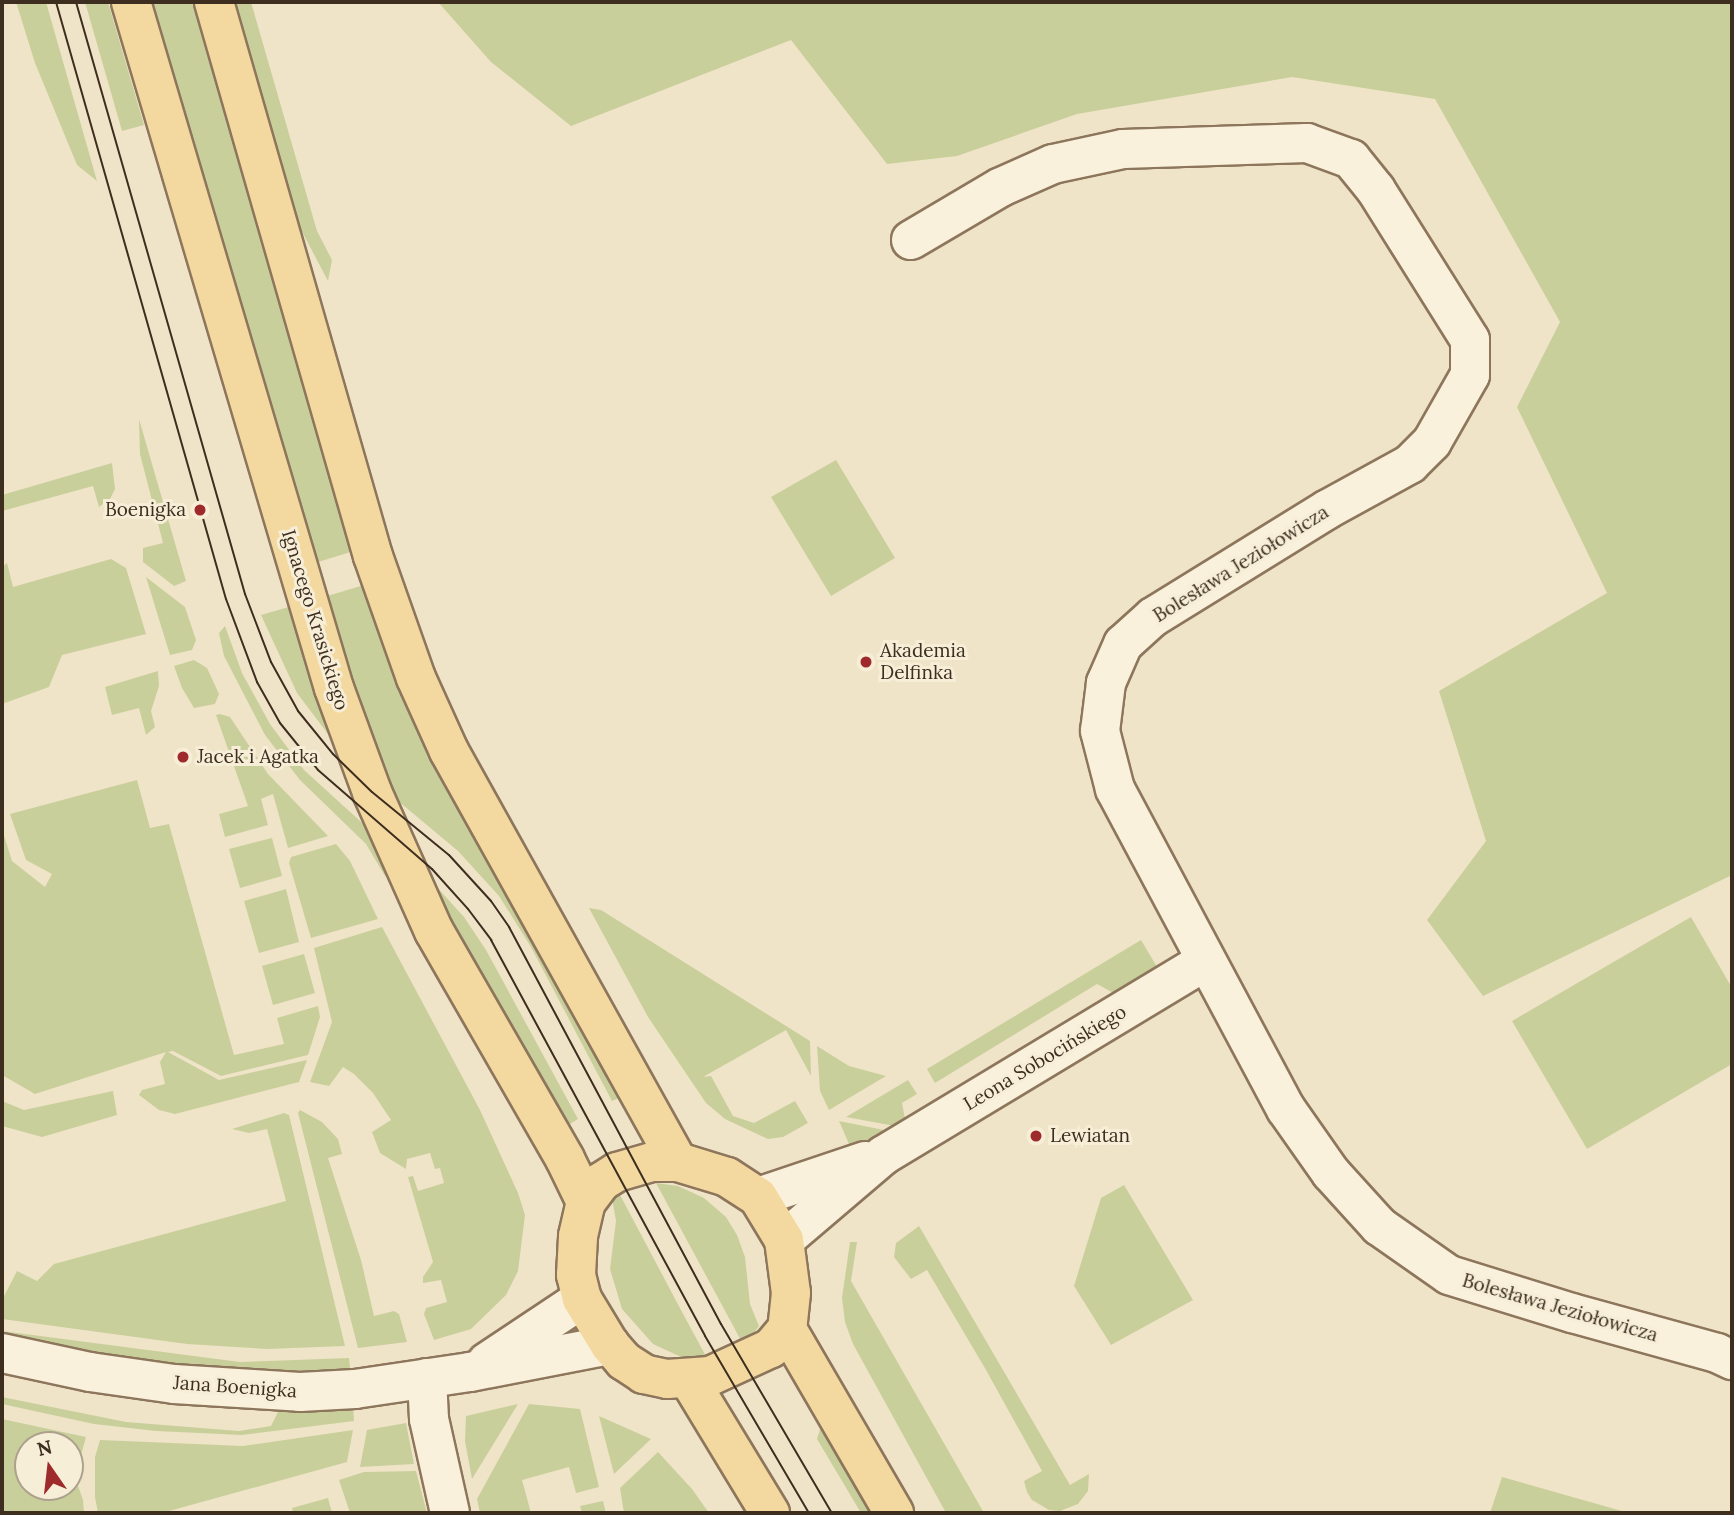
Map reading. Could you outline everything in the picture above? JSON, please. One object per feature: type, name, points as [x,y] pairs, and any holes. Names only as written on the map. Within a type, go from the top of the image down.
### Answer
[{"type":"main road","name":"Ignacego Krasickiego","points":[[131,2],[334,688],[372,792],[435,931],[565,1159],[586,1202]]},
{"type":"main road","points":[[214,2],[373,556],[416,678],[449,751],[678,1162]]},
{"type":"main road","points":[[653,1162],[678,1162],[727,1177],[758,1197],[784,1240],[791,1293],[787,1329],[771,1348],[710,1376],[667,1379],[644,1374],[624,1361],[610,1345],[582,1299],[576,1275],[578,1236],[586,1202],[601,1182],[617,1172],[653,1162]]},
{"type":"main road","points":[[787,1329],[894,1513]]},
{"type":"main road","points":[[688,1378],[770,1513]]},
{"type":"street","name":"Bolesława Jeziołowicza","points":[[911,240],[1001,187],[1053,164],[1123,149],[1307,143],[1351,159],[1376,190],[1470,340],[1470,375],[1432,442],[1410,464],[1328,509],[1153,617],[1123,644],[1106,683],[1100,731],[1115,789],[1286,1110],[1331,1173],[1379,1226],[1449,1275],[1717,1353],[1732,1360]]},
{"type":"street","name":"Leona Sobocińskiego","points":[[784,1240],[884,1155],[1206,961]]},
{"type":"street","name":"Leona Sobocińskiego","points":[[758,1197],[884,1155]]},
{"type":"street","name":"Jana Boenigka","points":[[470,1373],[582,1299]]},
{"type":"street","name":"Jana Boenigka","points":[[2,1353],[90,1373],[162,1383],[288,1391],[355,1389],[470,1373],[610,1345]]},
{"type":"street","points":[[427,1378],[429,1419],[450,1513]]},
{"type":"green space","points":[[16,2],[46,2],[97,181],[77,165],[35,63]]},
{"type":"green space","points":[[85,2],[108,2],[144,125],[122,131]]},
{"type":"green space","points":[[150,2],[194,2],[354,551],[315,563],[245,316],[198,176]]},
{"type":"green space","points":[[233,2],[251,2],[317,231],[332,260],[328,281],[298,224]]},
{"type":"green space","points":[[438,2],[1732,2],[1732,875],[1483,996],[1427,920],[1486,841],[1439,691],[1607,593],[1517,407],[1560,322],[1435,99],[1292,77],[1077,114],[957,156],[887,164],[791,40],[571,126],[491,62]]},
{"type":"green space","points":[[139,419],[186,581],[174,586],[143,562],[143,548],[163,543],[140,454]]},
{"type":"green space","points":[[836,460],[895,558],[831,596],[771,497]]},
{"type":"green space","points":[[112,463],[115,489],[110,499],[99,507],[93,486],[2,511],[2,495]]},
{"type":"green space","points":[[111,559],[126,568],[146,634],[62,655],[49,687],[2,704],[2,567],[7,563],[13,587]]},
{"type":"green space","points":[[146,577],[185,607],[196,640],[192,650],[170,655]]},
{"type":"green space","points":[[364,585],[623,1096],[612,1101],[531,947],[499,896],[458,851],[391,795],[324,597]]},
{"type":"green space","points":[[292,606],[337,746],[297,693],[261,615]]},
{"type":"green space","points":[[225,626],[242,673],[270,724],[304,770],[370,830],[390,874],[385,876],[366,844],[300,780],[265,735],[224,656],[219,633]]},
{"type":"green space","points":[[194,660],[207,668],[219,694],[215,704],[194,708],[182,688],[174,666]]},
{"type":"green space","points":[[158,671],[159,686],[151,711],[155,727],[146,735],[139,708],[112,715],[105,687]]},
{"type":"green space","points":[[216,715],[230,717],[268,774],[328,836],[288,848],[273,794],[261,799],[268,825],[225,837],[219,814],[248,806]]},
{"type":"green space","points":[[137,780],[150,828],[169,824],[234,1055],[284,1044],[277,1018],[318,1006],[320,1017],[308,1055],[221,1076],[173,1051],[168,1052],[219,1080],[307,1060],[299,1082],[175,1114],[159,1110],[139,1095],[142,1090],[165,1084],[160,1062],[166,1052],[35,1094],[2,1075],[2,829],[12,861],[45,887],[52,874],[26,860],[10,814]]},
{"type":"green space","points":[[272,838],[282,876],[240,888],[229,849]]},
{"type":"green space","points":[[336,844],[350,861],[378,919],[311,938],[289,863],[291,857]]},
{"type":"green space","points":[[434,884],[464,917],[486,950],[578,1119],[565,1127],[466,955]]},
{"type":"green space","points":[[286,889],[299,942],[259,953],[244,901]]},
{"type":"green space","points":[[589,908],[601,910],[810,1041],[811,1076],[786,1030],[703,1077],[711,1076],[733,1116],[754,1123],[795,1101],[808,1123],[783,1137],[768,1139],[725,1119],[706,1103],[648,1017]]},
{"type":"green space","points":[[1691,917],[1732,988],[1732,1064],[1587,1149],[1512,1021]]},
{"type":"green space","points":[[382,927],[480,1110],[518,1193],[525,1215],[518,1271],[506,1295],[471,1329],[434,1340],[424,1314],[426,1308],[447,1302],[441,1280],[423,1283],[423,1277],[433,1262],[408,1177],[413,1176],[418,1191],[444,1183],[440,1168],[435,1169],[430,1153],[407,1159],[406,1169],[380,1153],[372,1132],[391,1120],[373,1093],[354,1074],[343,1067],[329,1086],[310,1082],[332,1022],[314,948]]},
{"type":"green space","points":[[1141,940],[1160,972],[1121,997],[1097,984],[935,1083],[927,1069]]},
{"type":"green space","points":[[304,954],[315,993],[273,1005],[262,966]]},
{"type":"green space","points":[[817,1046],[849,1066],[886,1076],[829,1110],[820,1091]]},
{"type":"green space","points":[[908,1080],[917,1094],[902,1103],[905,1119],[900,1127],[846,1117]]},
{"type":"green space","points":[[113,1091],[117,1115],[42,1137],[2,1126],[2,1101],[24,1110]]},
{"type":"green space","points":[[300,1110],[322,1122],[338,1139],[342,1154],[328,1158],[361,1260],[374,1316],[394,1311],[399,1314],[407,1342],[358,1348],[298,1113]]},
{"type":"green space","points":[[284,1113],[289,1115],[345,1346],[267,1349],[187,1344],[2,1319],[2,1300],[17,1271],[37,1281],[54,1264],[286,1201],[267,1129],[249,1133],[232,1129]]},
{"type":"green space","points":[[839,1121],[894,1132],[863,1149],[849,1144]]},
{"type":"green space","points":[[656,1183],[678,1186],[704,1198],[726,1217],[737,1235],[745,1257],[750,1304],[759,1326],[744,1346]]},
{"type":"green space","points":[[1124,1185],[1193,1300],[1111,1345],[1074,1286],[1101,1198]]},
{"type":"green space","points":[[619,1193],[708,1360],[681,1357],[653,1344],[622,1309],[610,1269],[616,1221],[612,1198]]},
{"type":"green space","points":[[919,1226],[1070,1485],[1089,1474],[1088,1491],[1078,1504],[1060,1511],[1049,1510],[1032,1500],[1027,1492],[1024,1481],[1042,1471],[986,1370],[927,1270],[911,1279],[894,1257],[896,1243]]},
{"type":"green space","points":[[850,1242],[857,1242],[851,1281],[984,1513],[946,1513],[853,1344],[845,1322],[842,1298]]},
{"type":"green space","points":[[2,1331],[240,1362],[349,1358],[351,1376],[198,1372],[20,1341],[2,1334]]},
{"type":"green space","points":[[2,1397],[126,1422],[239,1431],[271,1426],[280,1408],[353,1406],[354,1421],[242,1435],[156,1431],[94,1424],[2,1404]]},
{"type":"green space","points":[[518,1404],[472,1479],[465,1441],[466,1416]]},
{"type":"green space","points":[[529,1404],[580,1409],[599,1487],[576,1493],[569,1467],[522,1480],[531,1513],[480,1513],[477,1499]]},
{"type":"green space","points":[[599,1416],[651,1439],[614,1474]]},
{"type":"green space","points":[[2,1419],[58,1431],[14,1431],[14,1501],[83,1501],[84,1513],[2,1513]]},
{"type":"green space","points":[[406,1423],[414,1464],[360,1467],[367,1430]]},
{"type":"green space","points":[[825,1426],[877,1513],[861,1513],[817,1439],[820,1429]]},
{"type":"green space","points":[[353,1430],[347,1462],[162,1513],[98,1513],[95,1497],[95,1457],[100,1440],[243,1446]]},
{"type":"green space","points":[[658,1452],[692,1489],[709,1513],[624,1513],[620,1488]]},
{"type":"green space","points":[[416,1471],[427,1513],[350,1513],[339,1480],[364,1472]]},
{"type":"green space","points":[[1502,1477],[1629,1513],[1490,1513]]},
{"type":"green space","points":[[328,1498],[332,1513],[293,1513],[292,1508]]},
{"type":"green space","points":[[603,1501],[606,1513],[582,1513],[580,1506]]},
{"type":"tram line","points":[[56,2],[226,599],[257,682],[280,723],[318,770],[432,869],[468,909],[491,940],[705,1336],[809,1513]]},
{"type":"tram line","points":[[76,2],[245,594],[271,662],[298,711],[333,754],[372,792],[449,855],[491,901],[509,927],[721,1324],[832,1513]]},
{"type":"place","name":"Boenigka","points":[[200,510]]},
{"type":"place","name":"Akademia Delfinka","points":[[866,662]]},
{"type":"place","name":"Jacek i Agatka","points":[[183,757]]},
{"type":"place","name":"Lewiatan","points":[[1036,1136]]}]
